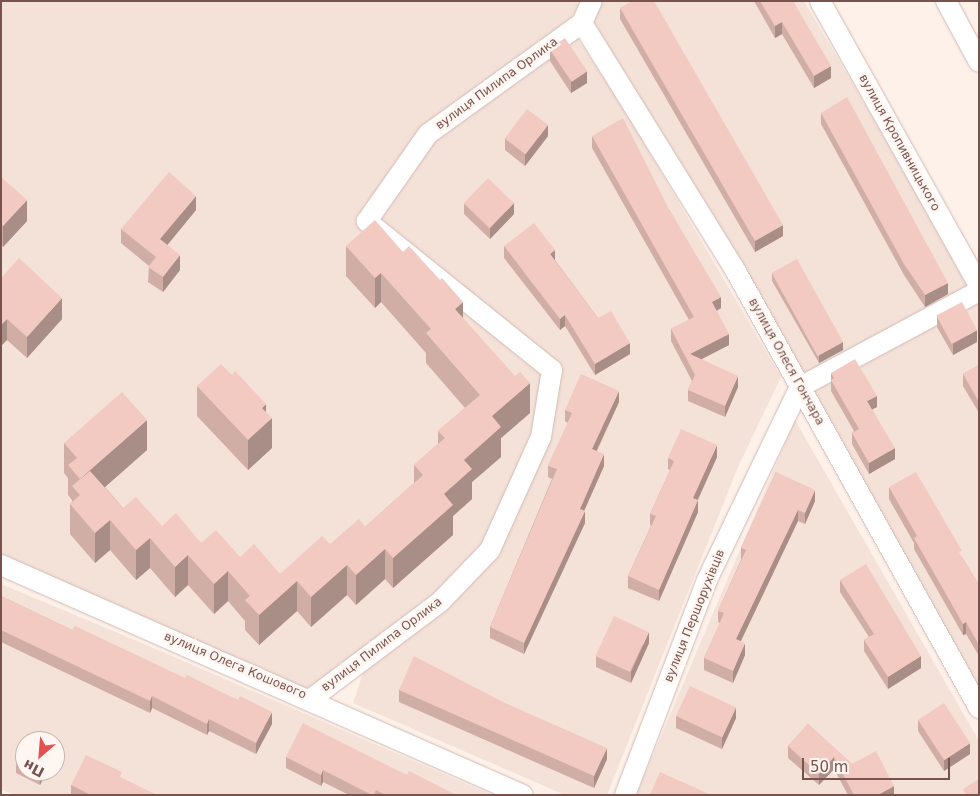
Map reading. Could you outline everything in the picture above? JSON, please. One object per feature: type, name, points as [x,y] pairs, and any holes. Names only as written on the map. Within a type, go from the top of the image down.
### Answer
[{"type":"street","points":[[582,23],[592,1]]},
{"type":"street","name":"вулиця Кропивницького","points":[[820,1],[979,284]]},
{"type":"street","points":[[946,1],[979,62]]},
{"type":"street","name":"вулиця Олеся Гончара","points":[[582,23],[734,268],[979,708]]},
{"type":"street","name":"вулиця Пилипа Орлика","points":[[311,699],[440,602],[490,550],[541,437],[552,370],[367,221],[428,134],[582,23]]},
{"type":"street","points":[[800,387],[979,291]]},
{"type":"street","name":"вулиця Першорухівців","points":[[625,795],[707,580],[800,387]]},
{"type":"street","name":"вулиця Олега Кошового","points":[[1,565],[311,699],[523,795]]},
{"type":"shaded area","points":[[1,1],[592,1],[582,23],[428,134],[367,221],[552,370],[541,437],[490,550],[311,699],[1,565]]},
{"type":"shaded area","points":[[603,1],[804,1],[973,288],[806,377],[592,23]]},
{"type":"shaded area","points":[[576,37],[619,100],[781,377],[738,467],[607,795],[565,795],[353,703],[365,667],[495,552],[546,437],[560,363],[378,219],[435,138]]},
{"type":"shaded area","points":[[976,298],[979,303],[979,692],[808,389]]},
{"type":"shaded area","points":[[795,420],[979,741],[979,795],[636,795]]},
{"type":"shaded area","points":[[1,584],[492,795],[14,795],[1,789]]},
{"type":"building","points":[[632,1],[654,1],[783,225],[755,241],[620,8]]},
{"type":"building","points":[[760,1],[793,1],[831,66],[814,76],[782,22],[775,26]]},
{"type":"building","points":[[565,38],[587,71],[572,82],[549,49]]},
{"type":"building","points":[[847,97],[948,283],[925,295],[904,264],[821,113]]},
{"type":"building","points":[[527,109],[548,125],[525,154],[505,139]]},
{"type":"building","points":[[623,118],[669,209],[721,297],[712,302],[729,334],[690,354],[738,376],[725,406],[688,390],[695,375],[671,329],[694,317],[592,136]]},
{"type":"building","points":[[169,172],[196,196],[160,239],[180,255],[163,277],[148,267],[156,257],[121,229]]},
{"type":"building","points":[[1,177],[27,200],[3,226],[1,224]]},
{"type":"building","points":[[488,178],[514,203],[490,228],[464,203]]},
{"type":"building","points":[[375,220],[403,252],[409,246],[440,280],[442,278],[463,302],[455,309],[515,376],[520,372],[530,383],[492,416],[501,427],[464,460],[472,469],[444,494],[453,505],[393,558],[385,549],[356,575],[347,565],[311,597],[297,581],[259,615],[245,600],[250,596],[228,571],[214,584],[188,555],[175,567],[150,538],[136,550],[110,520],[95,533],[70,504],[80,495],[72,486],[90,471],[123,508],[136,497],[162,526],[176,513],[201,543],[216,530],[240,557],[254,544],[280,574],[322,536],[330,544],[359,519],[365,527],[423,475],[414,465],[445,438],[438,431],[480,395],[426,333],[431,329],[381,273],[375,278],[346,246]]},
{"type":"building","points":[[534,223],[555,250],[550,254],[598,318],[611,311],[630,343],[595,364],[565,315],[560,319],[504,246]]},
{"type":"building","points":[[19,258],[62,298],[27,337],[7,319],[1,325],[1,278]]},
{"type":"building","points":[[797,259],[843,342],[818,356],[772,273]]},
{"type":"building","points":[[962,302],[977,330],[951,344],[936,316]]},
{"type":"building","points":[[855,359],[877,396],[867,401],[895,448],[869,463],[852,433],[859,429],[831,380],[834,378],[831,373]]},
{"type":"building","points":[[221,364],[232,375],[235,371],[266,404],[262,408],[272,418],[248,440],[197,386]]},
{"type":"building","points":[[979,365],[979,402],[963,374]]},
{"type":"building","points":[[581,374],[619,391],[592,449],[604,454],[580,509],[585,511],[524,643],[490,627],[557,469],[548,466],[572,413],[565,410]]},
{"type":"building","points":[[122,392],[147,420],[80,479],[68,465],[77,458],[64,443]]},
{"type":"building","points":[[681,429],[717,445],[693,498],[698,500],[659,590],[628,576],[656,516],[650,514],[674,461],[668,458]]},
{"type":"building","points":[[776,472],[815,490],[805,513],[798,510],[736,639],[745,643],[733,671],[704,658],[724,613],[718,611],[746,550],[741,548]]},
{"type":"building","points":[[916,472],[962,551],[959,552],[979,585],[979,645],[966,622],[963,624],[914,538],[917,536],[889,487]]},
{"type":"building","points":[[866,564],[921,656],[888,677],[864,640],[874,634],[840,580]]},
{"type":"building","points":[[1,596],[72,630],[75,626],[185,678],[187,675],[238,700],[240,696],[272,712],[256,743],[209,719],[207,724],[152,696],[150,701],[1,630]]},
{"type":"building","points":[[614,616],[648,632],[630,672],[595,656]]},
{"type":"building","points":[[414,656],[505,703],[607,748],[594,776],[399,690]]},
{"type":"building","points":[[690,686],[736,708],[722,737],[676,716]]},
{"type":"building","points":[[944,703],[970,743],[944,760],[918,720]]},
{"type":"building","points":[[303,723],[407,775],[409,771],[456,795],[386,795],[376,790],[374,795],[372,795],[323,770],[321,775],[286,757]]},
{"type":"building","points":[[808,724],[852,764],[876,751],[894,786],[878,795],[854,795],[834,757],[819,774],[788,746]]},
{"type":"building","points":[[86,755],[122,772],[120,777],[157,795],[91,795],[71,785]]},
{"type":"building","points":[[660,772],[711,795],[650,795]]},
{"type":"building","points":[[979,779],[979,795],[966,795],[963,789]]}]
